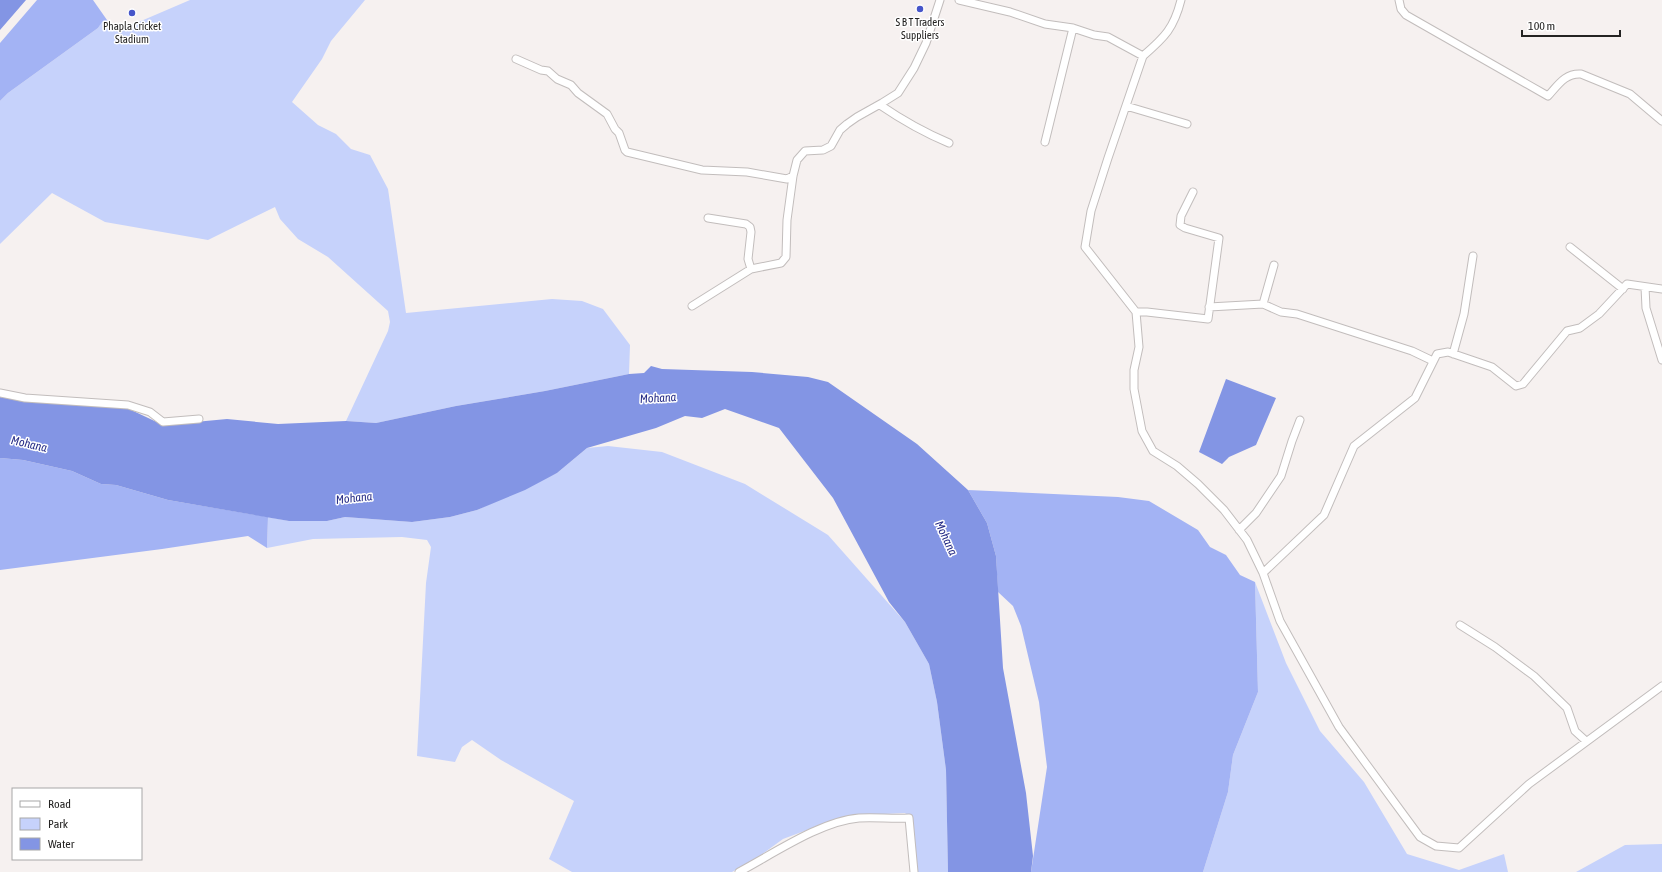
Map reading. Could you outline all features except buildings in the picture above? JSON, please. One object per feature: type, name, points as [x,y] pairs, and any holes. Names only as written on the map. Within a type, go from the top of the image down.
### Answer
[{"type":"street","points":[[692,306],[751,269],[781,263],[786,258],[787,220],[793,176],[797,160],[805,151],[823,150],[831,146],[840,130],[847,124],[898,93],[914,68],[926,43],[940,0]]},
{"type":"street","points":[[959,0],[1010,12],[1045,24],[1073,28],[1108,38],[1143,56]]},
{"type":"street","points":[[1181,0],[1177,18],[1162,40],[1143,56],[1091,211],[1084,247],[1136,312],[1139,347],[1134,370],[1134,390],[1142,431],[1153,451],[1177,466],[1198,484],[1224,510],[1247,540],[1263,573],[1280,620],[1339,727],[1420,837],[1436,846],[1459,848],[1529,784],[1662,686]]},
{"type":"street","points":[[1399,0],[1401,10],[1406,15],[1548,96],[1561,81],[1572,74],[1581,74],[1630,94],[1662,121]]},
{"type":"street","points":[[1045,142],[1073,28]]},
{"type":"street","points":[[516,59],[541,70],[548,71],[557,79],[571,85],[578,93],[608,114],[616,129],[620,133],[627,152],[702,170],[747,172],[787,179],[793,176]]},
{"type":"street","points":[[880,105],[924,132],[949,143]]},
{"type":"street","points":[[1126,106],[1187,124]]},
{"type":"street","points":[[1136,312],[1208,319],[1219,238],[1185,228],[1180,225],[1181,216],[1193,192]]},
{"type":"street","points":[[708,218],[746,224],[750,227],[751,232],[748,259],[751,269]]},
{"type":"street","points":[[1570,247],[1623,289]]},
{"type":"street","points":[[1453,354],[1464,314],[1473,256]]},
{"type":"street","points":[[1263,304],[1274,265]]},
{"type":"street","points":[[1263,573],[1324,515],[1354,446],[1416,398],[1437,354],[1448,352],[1492,367],[1516,386],[1523,384],[1567,331],[1580,328],[1599,314],[1627,284],[1662,289]]},
{"type":"street","points":[[1645,287],[1646,308],[1662,360]]},
{"type":"street","points":[[1209,307],[1263,304],[1281,312],[1297,314],[1412,351],[1433,361]]},
{"type":"street","points":[[0,393],[25,398],[128,405],[150,412],[163,422],[199,419]]},
{"type":"street","points":[[1239,530],[1256,512],[1281,476],[1300,420]]},
{"type":"street","points":[[1460,625],[1495,647],[1534,676],[1567,708],[1575,731],[1586,741]]},
{"type":"street","points":[[739,872],[810,834],[832,824],[858,818],[909,818],[914,872]]},
{"type":"green space","points":[[190,0],[365,0],[331,41],[322,59],[292,102],[318,125],[336,134],[351,149],[370,155],[388,189],[406,313],[552,299],[582,301],[603,309],[630,345],[629,374],[545,391],[456,406],[376,423],[346,421],[388,331],[390,322],[388,311],[328,257],[298,239],[280,219],[275,207],[208,240],[105,222],[52,193],[0,244],[0,101],[8,93],[98,28],[102,21],[114,30],[134,24]]},
{"type":"green space","points":[[608,446],[662,452],[745,484],[828,535],[905,622],[929,664],[937,702],[946,770],[948,872],[915,872],[911,819],[905,813],[865,815],[831,821],[783,839],[754,860],[732,872],[572,872],[549,859],[574,801],[501,760],[472,740],[462,747],[455,762],[417,756],[426,583],[431,547],[427,540],[402,537],[313,539],[267,548],[268,517],[289,521],[327,521],[345,517],[412,522],[450,517],[477,510],[557,473],[587,448]]},
{"type":"green space","points":[[1255,582],[1286,663],[1320,731],[1364,782],[1407,854],[1459,870],[1504,854],[1508,872],[1203,872],[1228,792],[1233,755],[1258,692]]},
{"type":"green space","points":[[1662,844],[1662,872],[1576,872],[1625,845]]},
{"type":"shaded area","points":[[37,0],[93,0],[114,30],[102,22],[98,28],[8,93],[0,101],[0,43]]},
{"type":"shaded area","points":[[0,458],[23,460],[72,471],[101,484],[116,485],[168,500],[268,517],[267,548],[248,536],[0,570]]},
{"type":"shaded area","points":[[968,490],[1118,497],[1149,501],[1198,530],[1210,547],[1226,555],[1240,575],[1255,582],[1258,692],[1233,755],[1228,792],[1203,872],[1031,872],[1047,767],[1039,702],[1021,626],[1013,606],[998,592],[996,556],[987,523]]},
{"type":"water","points":[[0,0],[26,0],[0,30]]},
{"type":"water","name":"Mohana","points":[[651,366],[662,369],[752,372],[808,377],[828,382],[917,444],[968,490],[987,523],[996,556],[1003,668],[1026,793],[1033,856],[1031,872],[948,872],[946,770],[937,702],[929,664],[905,622],[889,602],[833,498],[779,428],[725,409],[702,418],[685,416],[656,428],[587,448],[557,473],[525,490],[477,510],[450,517],[412,522],[345,517],[327,521],[289,521],[168,500],[116,485],[101,484],[72,471],[23,460],[0,458],[0,397],[18,400],[127,408],[163,425],[227,419],[278,424],[346,421],[376,423],[456,406],[545,391],[629,374],[644,373]]},
{"type":"water","points":[[1226,379],[1276,398],[1256,445],[1229,457],[1222,464],[1199,452]]},
{"type":"place","name":"S B T Traders Suppliers","points":[[920,9]]},
{"type":"place","name":"Phapla Cricket Stadium","points":[[132,13]]}]
